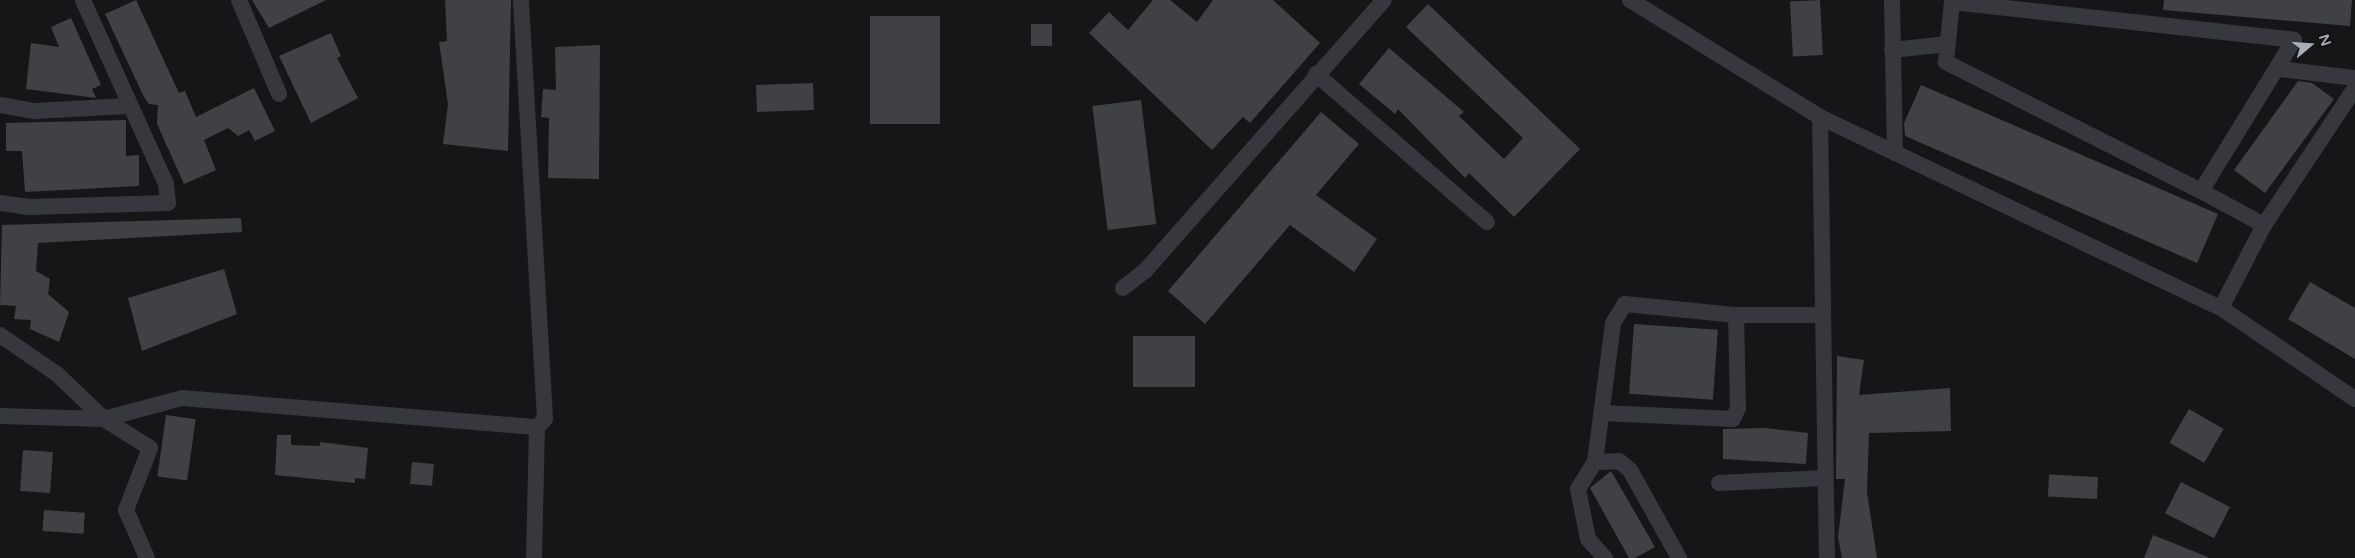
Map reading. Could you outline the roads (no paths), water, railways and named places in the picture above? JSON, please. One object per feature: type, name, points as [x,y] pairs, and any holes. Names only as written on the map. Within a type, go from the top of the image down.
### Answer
[{"type":"street","points":[[0,203],[29,207],[168,203],[166,184],[128,106],[83,0]]},
{"type":"street","points":[[239,0],[279,94]]},
{"type":"street","points":[[520,0],[545,419],[537,427],[534,558]]},
{"type":"street","points":[[1123,288],[1145,270],[1316,74],[1384,0]]},
{"type":"street","points":[[1630,0],[1820,116],[2221,308],[2355,399]]},
{"type":"street","points":[[1892,0],[1894,153]]},
{"type":"street","points":[[2201,190],[2280,69],[2294,40],[1952,2],[1946,62],[2201,190],[2264,225]]},
{"type":"street","points":[[1892,50],[1948,44]]},
{"type":"street","points":[[2280,69],[2355,78]]},
{"type":"street","points":[[1316,74],[1487,222]]},
{"type":"street","points":[[2221,308],[2264,225],[2355,88]]},
{"type":"street","points":[[0,105],[35,111],[128,106]]},
{"type":"street","points":[[1820,116],[1827,558]]},
{"type":"street","points":[[1605,558],[1588,539],[1578,489],[1595,462],[1613,323],[1625,304],[1736,315],[1823,315]]},
{"type":"street","points":[[1602,413],[1732,419],[1738,408],[1736,315]]},
{"type":"street","points":[[0,335],[57,374],[104,419],[150,448],[126,510],[147,558]]},
{"type":"street","points":[[0,416],[104,419],[182,398],[537,427]]},
{"type":"street","points":[[1595,462],[1619,461],[1630,470],[1679,558]]},
{"type":"street","points":[[1720,483],[1826,478]]}]
